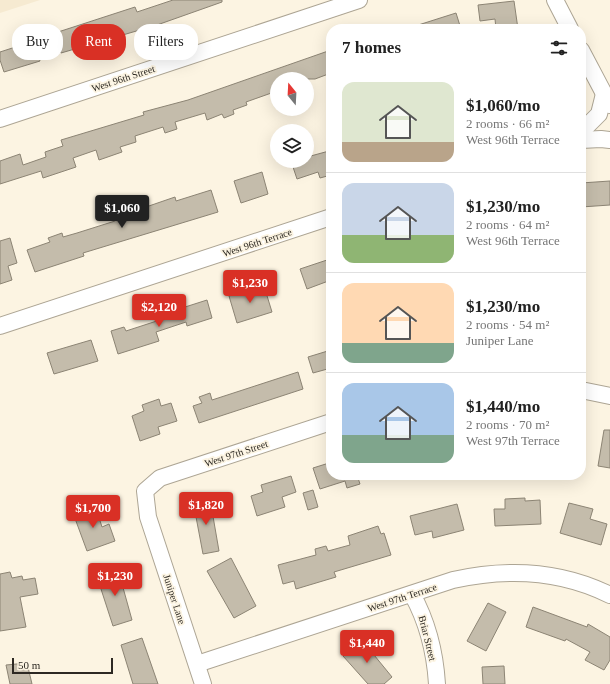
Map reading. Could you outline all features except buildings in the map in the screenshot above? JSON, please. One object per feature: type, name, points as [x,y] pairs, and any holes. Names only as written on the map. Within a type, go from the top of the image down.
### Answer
[{"type":"street","name":"West 96th Street","points":[[0,119],[342,3],[359,0]]},
{"type":"street","points":[[555,0],[567,24]]},
{"type":"street","points":[[586,60],[607,100],[599,114],[586,127]]},
{"type":"street","points":[[586,140],[610,140]]},
{"type":"street","name":"West 96th Terrace","points":[[0,326],[326,219]]},
{"type":"street","points":[[586,391],[610,396]]},
{"type":"street","name":"West 97th Street","points":[[145,491],[160,478],[326,424]]},
{"type":"street","name":"Juniper Lane","points":[[145,491],[148,517],[203,684]]},
{"type":"street","name":"West 97th Terrace","points":[[197,664],[412,594],[479,574],[510,572],[537,573],[568,579],[610,595]]},
{"type":"street","name":"Briar Street","points":[[412,594],[424,614],[428,629],[436,684]]},
{"type":"shaded area","points":[[0,0],[40,0],[0,13]]}]
